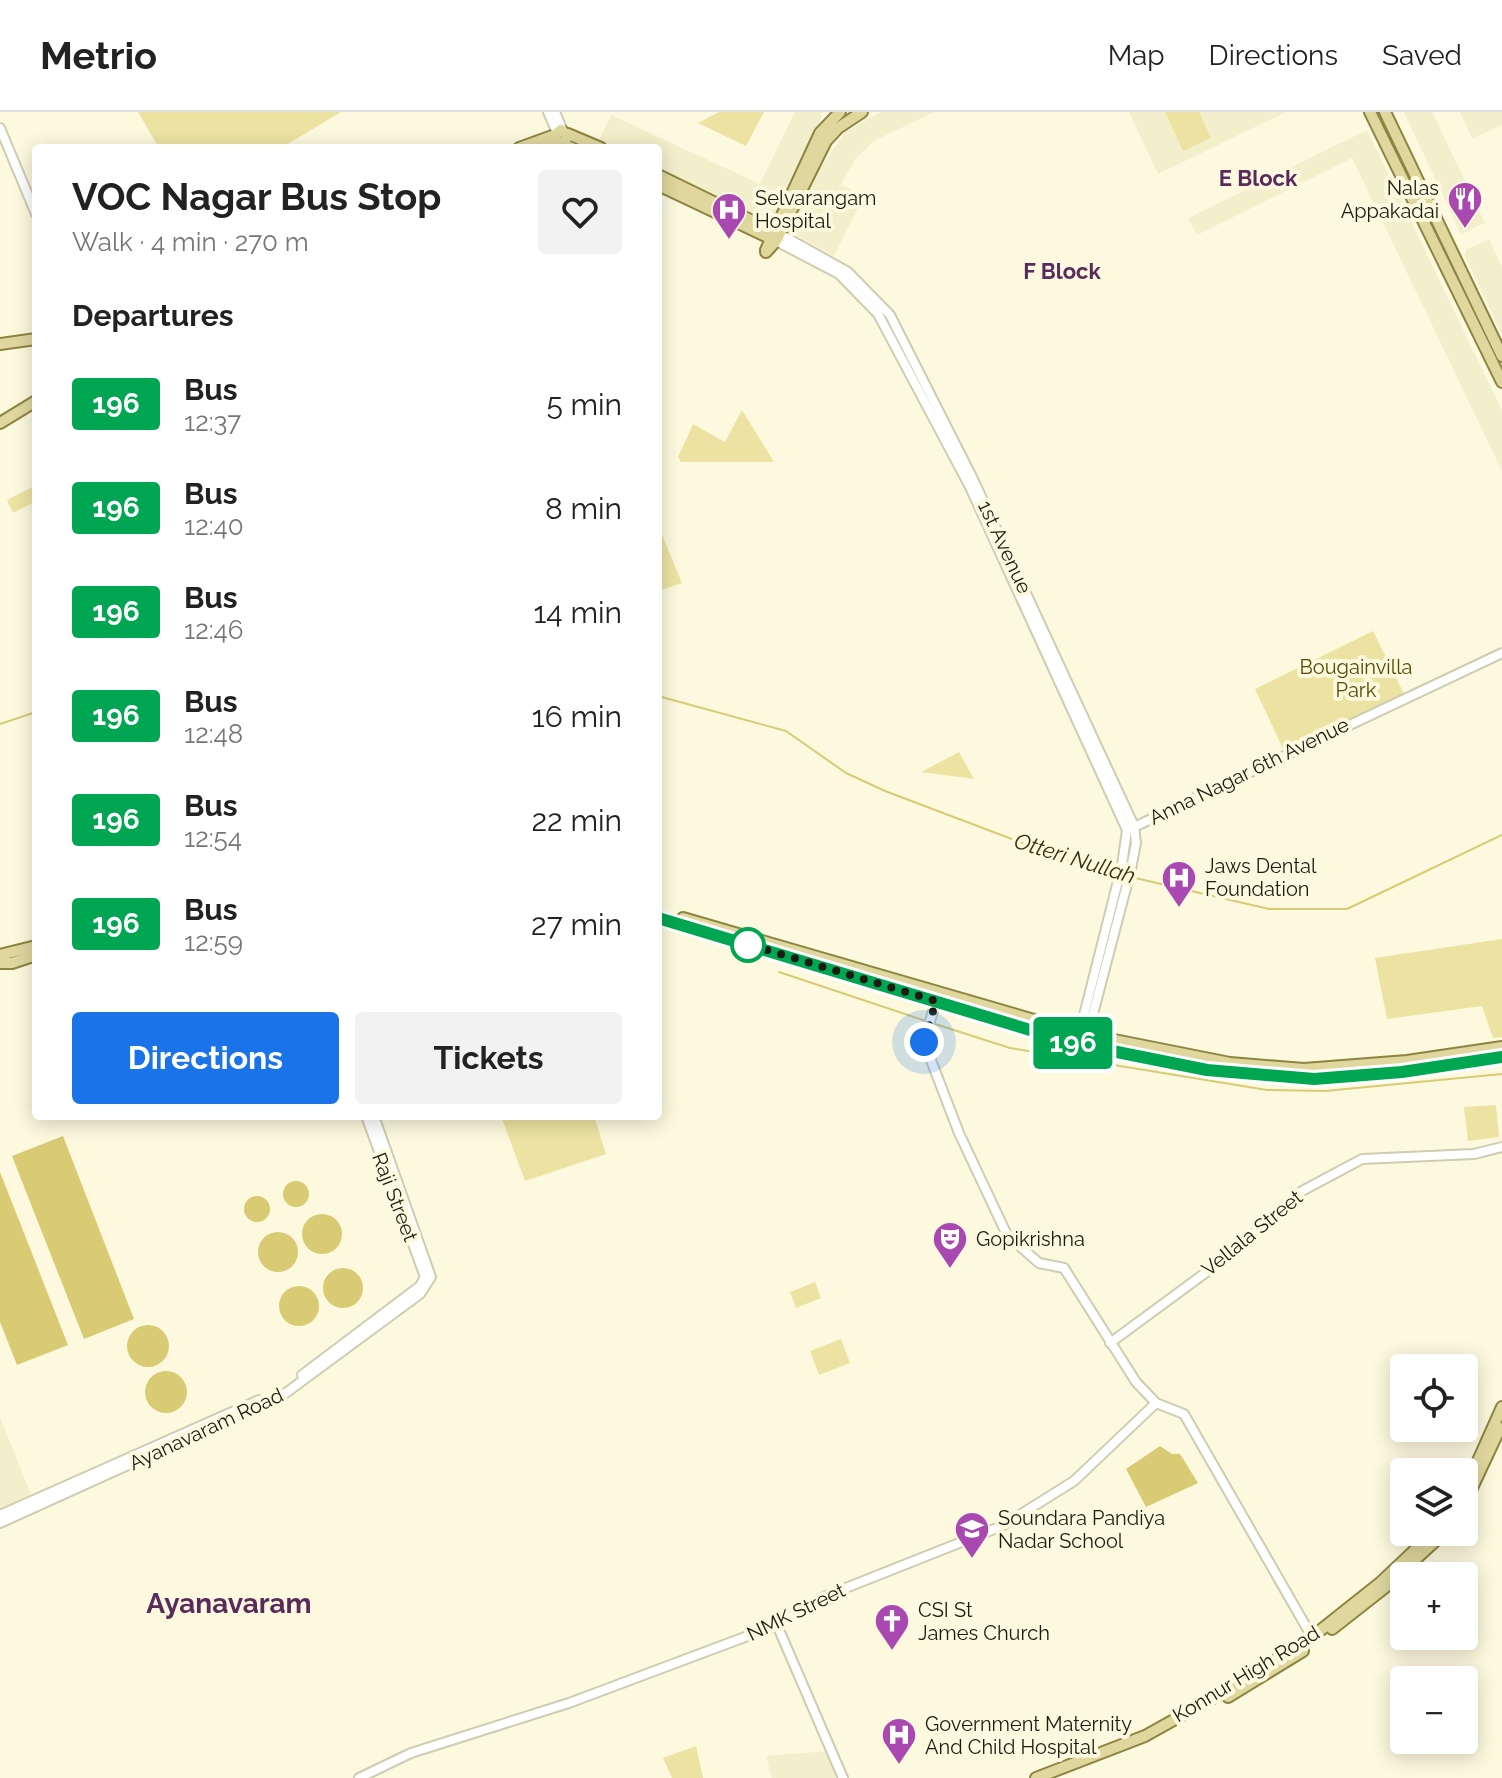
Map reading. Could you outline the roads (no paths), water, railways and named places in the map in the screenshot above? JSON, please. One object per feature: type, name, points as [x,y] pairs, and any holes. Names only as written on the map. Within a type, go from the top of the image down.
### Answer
[{"type":"main road","points":[[775,236],[820,133],[840,112]]},
{"type":"main road","points":[[766,252],[826,141],[838,128],[862,112]]},
{"type":"main road","points":[[1370,112],[1502,382]]},
{"type":"main road","points":[[1385,112],[1502,356]]},
{"type":"main road","points":[[536,144],[562,138],[585,144]]},
{"type":"main road","name":"1st Avenue","points":[[662,177],[775,236]]},
{"type":"main road","name":"1st Avenue","points":[[662,187],[775,236]]},
{"type":"main road","points":[[0,344],[32,340]]},
{"type":"main road","points":[[0,423],[32,403]]},
{"type":"main road","points":[[662,912],[1082,1039],[1230,1063],[1304,1069],[1407,1061],[1502,1047]]},
{"type":"main road","points":[[662,919],[936,1001],[1207,1070],[1314,1079],[1402,1072],[1502,1057]]},
{"type":"main road","points":[[0,955],[32,947]]},
{"type":"main road","points":[[0,963],[12,963],[32,956]]},
{"type":"main road","points":[[1478,1461],[1502,1407]]},
{"type":"main road","points":[[1478,1475],[1502,1423]]},
{"type":"main road","name":"Konnur High Road","points":[[1036,1778],[1145,1736],[1312,1637],[1380,1583],[1419,1546]]},
{"type":"main road","points":[[1145,1736],[1160,1733],[1240,1691],[1302,1652],[1383,1589],[1430,1546]]},
{"type":"street","points":[[548,112],[562,138]]},
{"type":"street","points":[[555,112],[562,138]]},
{"type":"street","points":[[0,128],[32,204]]},
{"type":"street","name":"1st Avenue","points":[[775,236],[848,272],[890,315],[972,477],[1131,828],[1136,843],[1124,876],[1082,1039]]},
{"type":"street","name":"Anna Nagar 6th Avenue","points":[[1131,828],[1502,653]]},
{"type":"street","points":[[936,1001],[924,1042],[959,1133],[1007,1235],[1039,1263],[1064,1268],[1136,1382],[1156,1403],[1184,1414],[1312,1637]]},
{"type":"street","name":"Raji Street","points":[[368,1120],[428,1277]]},
{"type":"street","name":"Raji Street","points":[[375,1120],[428,1277]]},
{"type":"street","name":"Vellala Street","points":[[1110,1343],[1231,1254],[1302,1191],[1362,1159],[1474,1154],[1502,1147]]},
{"type":"street","name":"Ayanavaram Road","points":[[0,1515],[281,1390],[366,1329],[428,1277]]},
{"type":"street","name":"Ayanavaram Road","points":[[0,1523],[283,1395],[420,1294],[428,1277]]},
{"type":"street","name":"NMK Street","points":[[359,1778],[411,1753],[569,1703],[777,1625],[823,1597],[1002,1526],[1074,1481],[1103,1449],[1156,1403]]},
{"type":"street","points":[[777,1625],[843,1778]]},
{"type":"waterway","name":"Otteri Nullah","points":[[662,697],[786,731],[846,773],[885,791],[1083,866],[1117,874]]},
{"type":"waterway","name":"Otteri Nullah","points":[[0,724],[32,713]]},
{"type":"waterway","name":"Otteri Nullah","points":[[1131,877],[1269,909],[1347,909],[1502,835]]},
{"type":"waterway","points":[[779,972],[926,1021]]},
{"type":"waterway","points":[[932,1023],[1010,1048],[1267,1090],[1325,1091],[1502,1074]]},
{"type":"place","name":"Nalas Appakadai","points":[[1465,230]]},
{"type":"place","name":"Selvarangam Hospital","points":[[729,241]]},
{"type":"place","name":"Jaws Dental Foundation","points":[[1179,909]]},
{"type":"place","name":"Gopikrishna","points":[[950,1270]]},
{"type":"place","name":"Soundara Pandiya Nadar School","points":[[972,1560]]},
{"type":"place","name":"CSI St James Church","points":[[892,1652]]},
{"type":"place","name":"Government Maternity And Child Hospital","points":[[899,1766]]},
{"type":"district","name":"E Block","points":[[1258,178]]},
{"type":"district","name":"F Block","points":[[1062,271]]},
{"type":"district","name":"Ayanavaram","points":[[229,1603]]},
{"type":"park label","name":"Bougainvilla Park","points":[[1356,678]]}]
